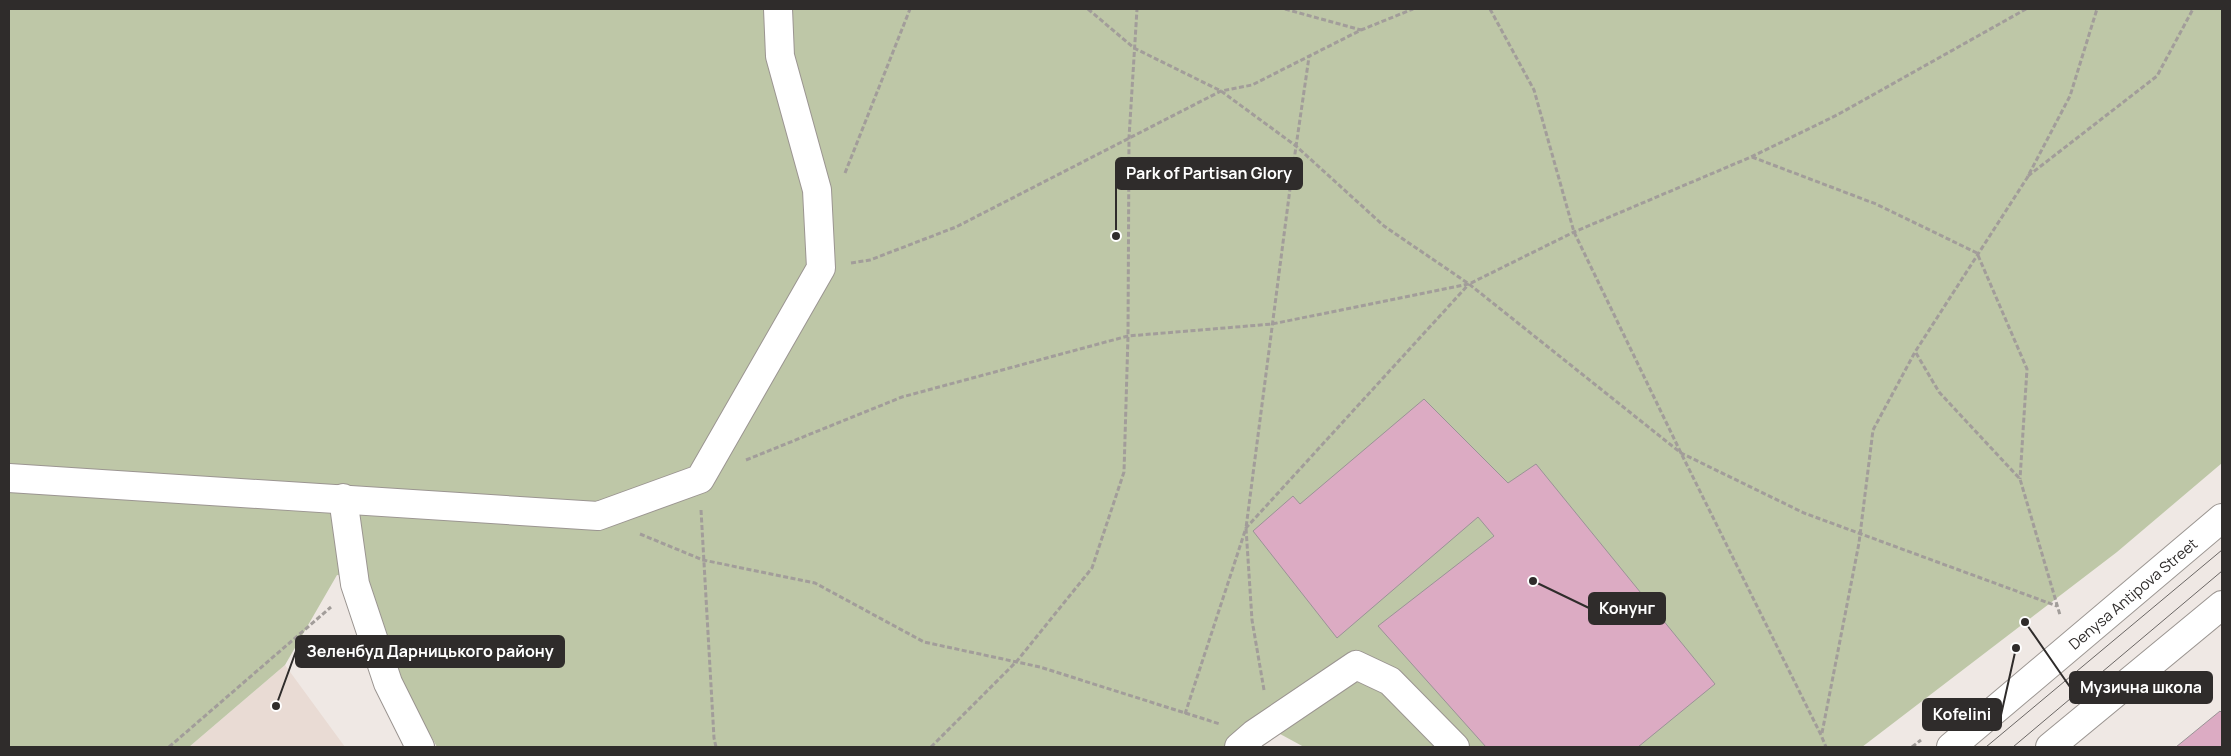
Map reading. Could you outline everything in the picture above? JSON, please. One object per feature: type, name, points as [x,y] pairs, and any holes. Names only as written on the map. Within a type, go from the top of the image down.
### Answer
[{"type":"street","points":[[9,478],[343,498],[598,516],[700,479],[821,268],[817,190],[780,56],[778,9]]},
{"type":"street","points":[[343,498],[355,584],[388,684],[420,747]]},
{"type":"street","name":"Denysa Antipova Street","points":[[1951,747],[2222,518]]},
{"type":"street","points":[[2050,747],[2222,605]]},
{"type":"street","points":[[1254,735],[1356,665],[1390,681],[1455,747]]},
{"type":"path","points":[[843,178],[910,9]]},
{"type":"path","points":[[1088,9],[1134,48],[1221,90],[1296,146],[1384,226],[1469,284],[1680,453],[1804,513],[2058,606]]},
{"type":"path","points":[[931,747],[1017,661],[1092,568],[1124,472],[1128,336],[1129,138],[1137,9]]},
{"type":"path","points":[[1285,9],[1362,30]]},
{"type":"path","points":[[821,268],[870,260],[956,227],[1221,90],[1252,85],[1362,30],[1413,9]]},
{"type":"path","points":[[1490,9],[1534,90],[1574,232],[1680,453],[1826,747]]},
{"type":"path","points":[[716,747],[703,560],[700,479],[902,397],[1128,336],[1272,324],[1367,303],[1469,284],[1574,232],[1751,157],[1837,115],[2026,9]]},
{"type":"path","points":[[1821,734],[1860,534],[1873,430],[1915,352],[2027,178],[2070,96],[2097,9]]},
{"type":"path","points":[[2027,178],[2157,76],[2193,9]]},
{"type":"path","points":[[1185,714],[1246,528],[1309,56]]},
{"type":"path","points":[[1751,157],[1876,204],[1977,254],[2026,368],[2020,480],[2062,623]]},
{"type":"path","points":[[598,516],[703,560],[815,583],[924,642],[1017,661],[1254,735],[1252,620],[1246,528],[1469,284]]},
{"type":"path","points":[[1915,352],[1939,392],[2020,480]]},
{"type":"path","points":[[169,747],[335,604],[355,584]]},
{"type":"shaded area","points":[[285,665],[345,747],[189,747]]},
{"type":"green space","points":[[9,9],[2222,9],[2222,463],[2117,552],[1862,747],[1304,747],[1258,722],[1225,747],[437,747],[401,682],[364,577],[337,575],[285,665],[189,747],[9,747]]},
{"type":"building","points":[[1424,399],[1508,483],[1536,464],[1715,684],[1638,747],[1486,747],[1378,626],[1494,536],[1478,517],[1337,638],[1253,531],[1293,496],[1300,504]]},
{"type":"building","points":[[2220,711],[2222,713],[2222,747],[2176,747]]},
{"type":"tram line","points":[[1986,747],[2222,550]]},
{"type":"tram line","points":[[2013,747],[2222,571]]},
{"type":"place","name":"Park of Partisan Glory","points":[[1116,236]]},
{"type":"place","name":"Конунг","points":[[1533,581]]},
{"type":"place","name":"Музична школа","points":[[2025,622]]},
{"type":"place","name":"Kofelini","points":[[2016,648]]},
{"type":"place","name":"Зеленбуд Дарницького району","points":[[276,706]]}]
